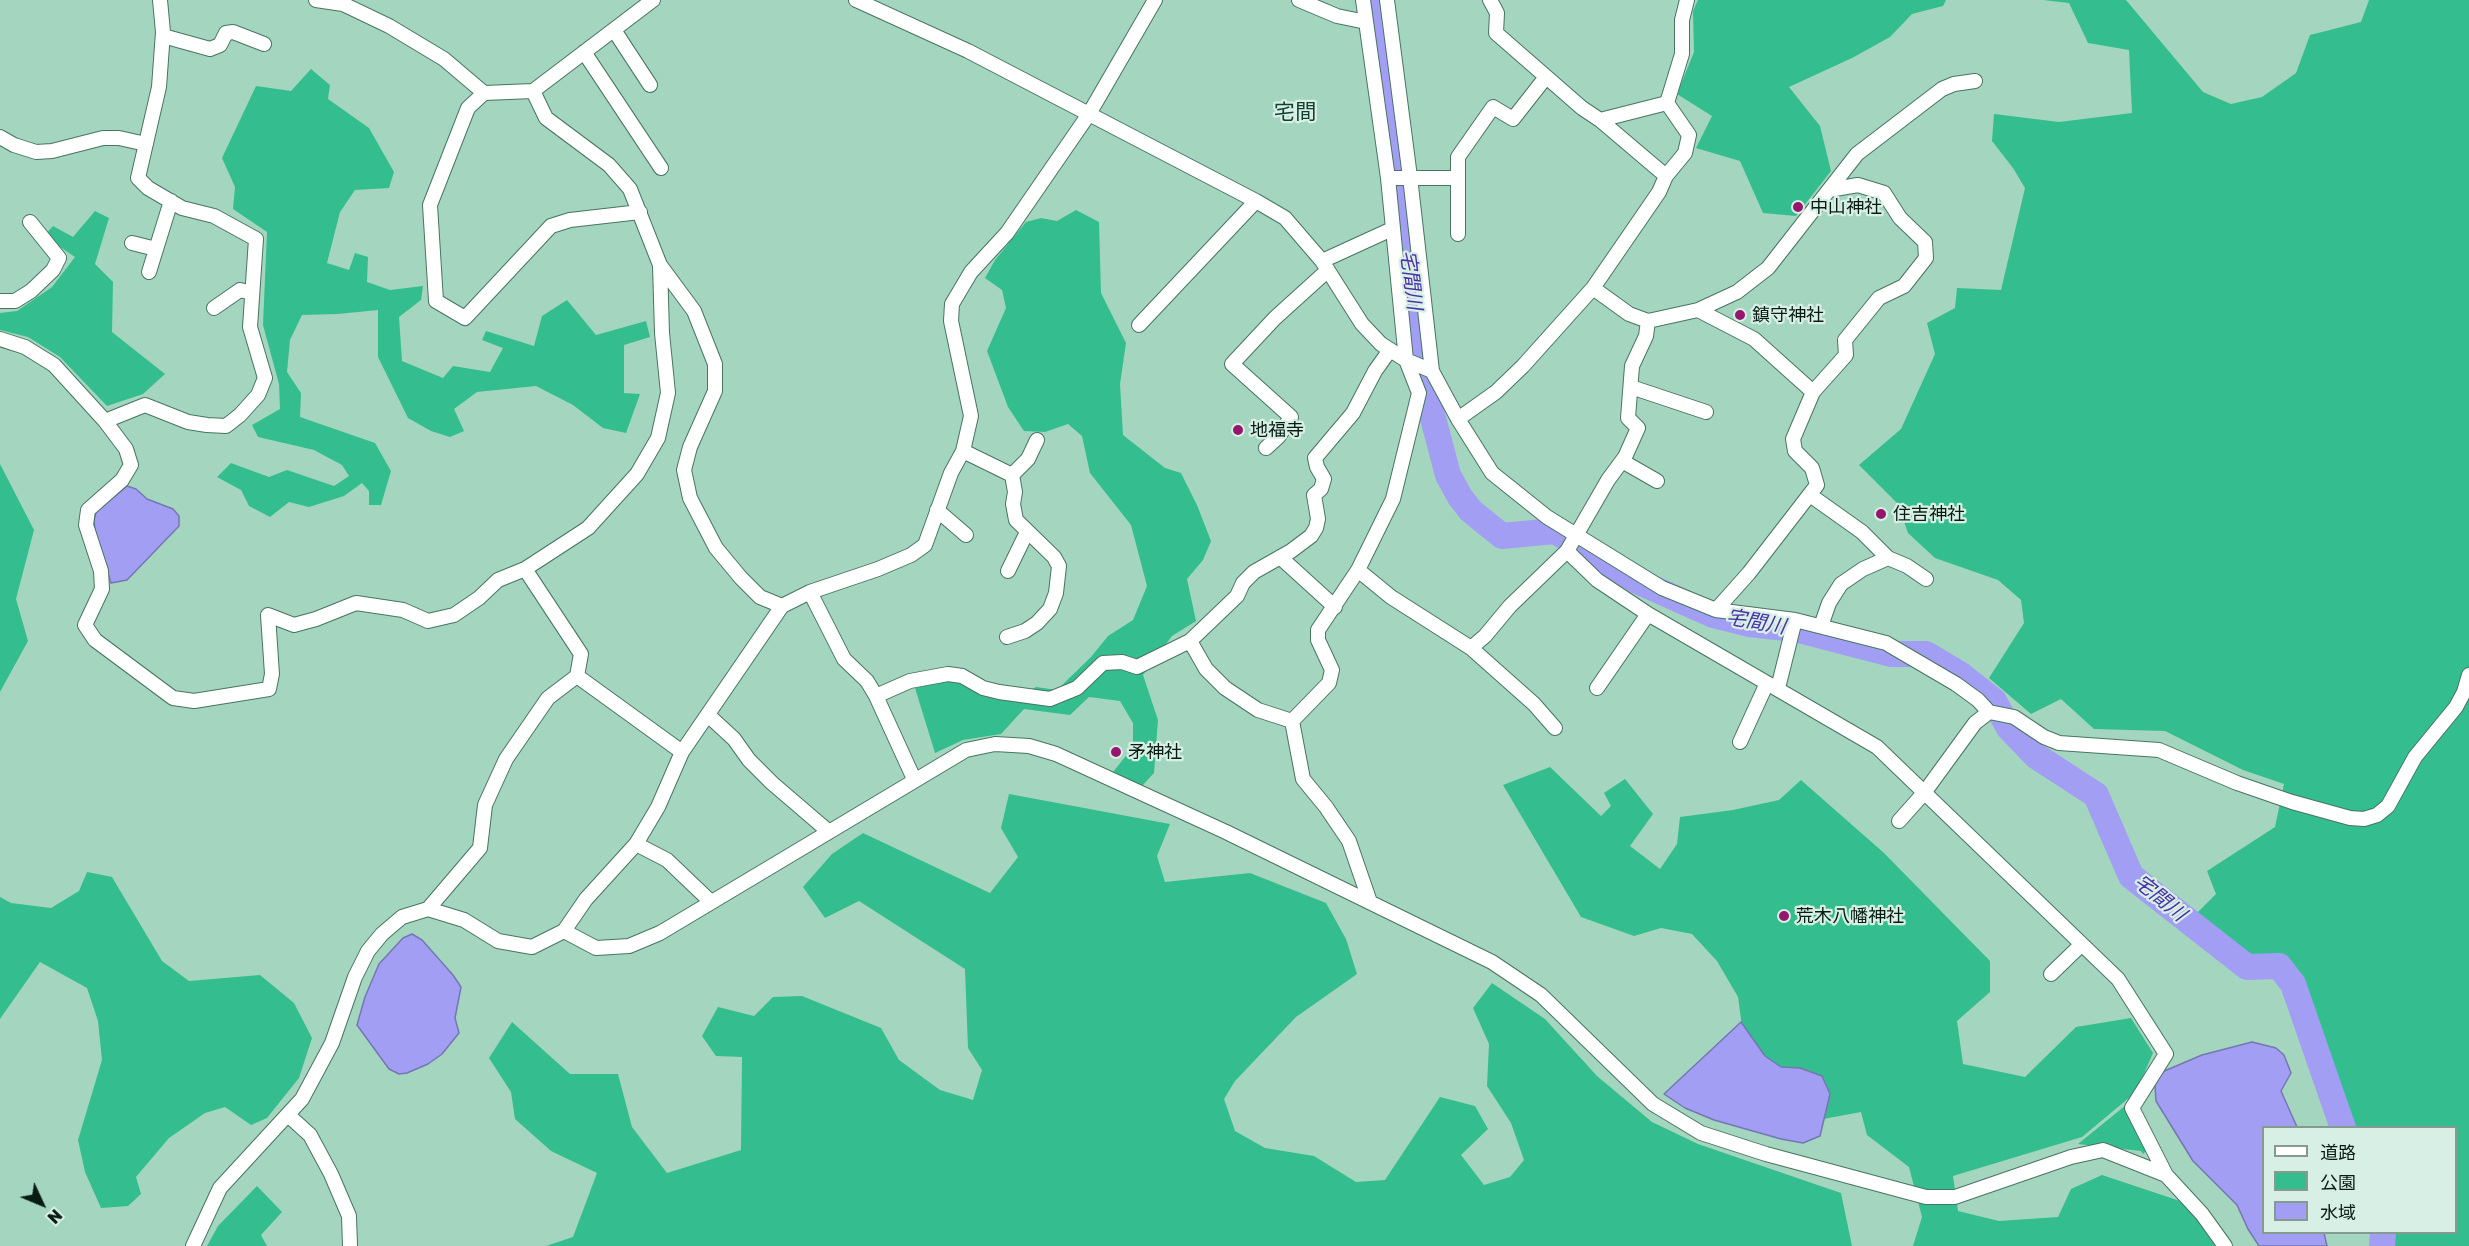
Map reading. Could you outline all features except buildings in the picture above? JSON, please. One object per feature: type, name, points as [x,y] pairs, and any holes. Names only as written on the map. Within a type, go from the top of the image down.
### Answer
[{"type":"street","points":[[105,421],[145,405],[188,422],[226,426],[240,415],[258,395],[265,378],[250,327],[256,239],[214,216],[182,208],[148,188],[138,178],[159,87],[163,36],[160,0]]},
{"type":"street","points":[[316,0],[343,4],[388,26],[444,59],[484,93]]},
{"type":"street","points":[[640,212],[570,220],[551,226],[465,318],[436,300],[430,205],[468,108],[484,93],[533,91],[653,0]]},
{"type":"street","points":[[856,0],[968,51],[1285,218],[1325,266],[1362,324],[1381,344],[1406,360],[1432,371]]},
{"type":"street","points":[[428,909],[464,920],[498,941],[532,947],[564,931],[586,899],[636,844],[658,807],[682,752],[782,606],[810,592],[911,555],[925,545],[951,473],[963,451],[971,416],[951,321],[952,304],[971,272],[1007,233],[1089,114],[1155,0]]},
{"type":"street","points":[[1299,0],[1337,16],[1366,22]]},
{"type":"street","points":[[1364,0],[1366,22],[1400,177],[1432,371],[1458,419],[1492,472],[1547,517],[1572,543],[1597,580],[1648,614],[1877,747],[2118,980],[2166,1054],[2132,1108],[2166,1175],[2202,1214],[2224,1246]]},
{"type":"street","points":[[1292,721],[1329,683],[1332,670],[1318,640],[1318,630],[1358,570],[1393,499],[1419,393],[1406,360],[1392,229],[1400,177],[1387,0]]},
{"type":"street","points":[[1490,0],[1497,13],[1496,33],[1582,108],[1600,120],[1666,176]]},
{"type":"street","points":[[1667,103],[1682,54],[1682,20],[1687,0]]},
{"type":"street","points":[[614,30],[650,84]]},
{"type":"street","points":[[163,36],[210,49],[220,45],[226,33],[233,32],[264,44]]},
{"type":"street","points":[[584,52],[661,168]]},
{"type":"street","points":[[1458,234],[1460,201],[1457,178],[1458,157],[1493,107],[1513,119],[1546,76]]},
{"type":"street","points":[[1593,288],[1629,315],[1647,321],[1698,310],[1737,292],[1768,268],[1857,154],[1942,89],[1954,84],[1975,81]]},
{"type":"street","points":[[533,91],[546,118],[609,165],[630,189],[660,265],[693,311],[715,364],[715,391],[690,447],[684,470],[690,498],[716,548],[741,578],[760,597],[782,606]]},
{"type":"street","points":[[1600,120],[1667,103]]},
{"type":"street","points":[[1458,419],[1496,392],[1523,366],[1593,288],[1659,192],[1666,176],[1685,153],[1689,135],[1667,103]]},
{"type":"street","points":[[0,137],[14,146],[36,152],[52,151],[103,138],[119,138],[146,144]]},
{"type":"street","points":[[1400,177],[1457,178]]},
{"type":"street","points":[[1716,610],[1749,573],[1817,485],[1812,468],[1795,451],[1793,439],[1813,392],[1846,355],[1845,340],[1880,298],[1904,286],[1926,258],[1925,242],[1900,218],[1884,193],[1858,185],[1829,190]]},
{"type":"street","points":[[149,272],[171,201]]},
{"type":"street","points":[[1139,325],[1256,201]]},
{"type":"street","points":[[0,301],[15,301],[31,291],[48,275],[59,258],[30,222]]},
{"type":"street","points":[[1266,448],[1279,436],[1291,417],[1232,364],[1325,266],[1392,229]]},
{"type":"street","points":[[132,243],[156,249]]},
{"type":"street","points":[[0,339],[25,347],[54,365],[105,421],[126,448],[131,465],[122,480],[88,510],[86,525],[101,571],[102,589],[85,624],[95,640],[173,698],[194,701],[269,688],[272,674],[268,615],[294,625],[356,603],[403,610],[428,621],[454,615],[479,598],[498,580],[525,569],[588,528],[637,474],[658,438],[668,393],[662,333],[660,265]]},
{"type":"street","points":[[214,308],[240,290],[252,293]]},
{"type":"street","points":[[1698,310],[1754,339],[1813,392]]},
{"type":"street","points":[[1471,648],[1572,543],[1608,480],[1622,461],[1638,428],[1628,418],[1632,366],[1646,336],[1647,321]]},
{"type":"street","points":[[876,696],[910,681],[948,674],[962,676],[983,688],[999,692],[1050,699],[1077,688],[1103,663],[1122,662],[1137,667],[1190,641],[1237,596],[1242,583],[1254,572],[1311,536],[1318,519],[1314,495],[1321,489],[1324,479],[1315,458],[1353,413],[1375,371],[1390,350]]},
{"type":"street","points":[[1631,387],[1706,412]]},
{"type":"street","points":[[1012,475],[1028,459],[1037,440]]},
{"type":"street","points":[[963,451],[1012,475]]},
{"type":"street","points":[[1622,461],[1657,481]]},
{"type":"street","points":[[1007,637],[1025,631],[1037,623],[1050,609],[1056,592],[1059,566],[1054,557],[1017,520],[1013,504],[1015,492],[1012,475]]},
{"type":"street","points":[[1810,495],[1862,532],[1888,558],[1907,566],[1926,579]]},
{"type":"street","points":[[938,510],[966,535]]},
{"type":"street","points":[[1008,571],[1027,532]]},
{"type":"street","points":[[1572,543],[1662,588],[1716,610],[1821,626],[1886,643],[1956,684],[1978,700],[1989,712],[2014,717],[2044,737],[2059,743],[2159,750],[2237,783],[2349,818],[2364,819],[2377,815],[2388,806],[2415,757],[2456,707],[2469,675]]},
{"type":"street","points":[[1280,557],[1335,607]]},
{"type":"street","points":[[1821,626],[1829,603],[1841,584],[1863,569],[1888,558]]},
{"type":"street","points":[[193,1246],[220,1188],[302,1099],[332,1043],[355,977],[368,951],[402,917],[428,909],[480,849],[485,805],[506,759],[548,698],[577,676],[581,654],[525,569]]},
{"type":"street","points":[[1358,570],[1391,597],[1471,648],[1527,697],[1555,728]]},
{"type":"street","points":[[810,592],[844,659],[867,681],[876,696],[914,779]]},
{"type":"street","points":[[1597,688],[1648,614]]},
{"type":"street","points":[[1740,742],[1772,686],[1792,642],[1795,621]]},
{"type":"street","points":[[1190,641],[1206,669],[1225,688],[1258,710],[1292,721]]},
{"type":"street","points":[[577,676],[682,752]]},
{"type":"street","points":[[1899,821],[1924,793],[1975,723],[1989,712]]},
{"type":"street","points":[[708,715],[734,739],[749,760],[772,783],[828,831]]},
{"type":"street","points":[[1292,721],[1303,780],[1349,841],[1370,903]]},
{"type":"street","points":[[564,931],[596,948],[629,946],[660,933],[914,779],[966,750],[995,744],[1029,746],[1067,759],[1226,832],[1492,962],[1541,995],[1653,1104],[1701,1133],[1766,1154],[1926,1197],[1955,1197],[2071,1157],[2103,1150],[2166,1175]]},
{"type":"street","points":[[636,844],[667,860],[711,902]]},
{"type":"street","points":[[2051,974],[2081,945]]},
{"type":"street","points":[[288,1115],[310,1135],[331,1174],[349,1216],[350,1246]]},
{"type":"green space","points":[[1698,0],[1946,0],[1943,6],[1912,14],[1890,37],[1852,58],[1789,87],[1820,126],[1831,171],[1796,216],[1763,213],[1740,161],[1696,148],[1712,116],[1677,94],[1694,52],[1693,11]]},
{"type":"green space","points":[[2043,0],[2126,0],[2203,92],[2231,104],[2262,97],[2296,73],[2310,35],[2361,22],[2369,0],[2469,0],[2469,1246],[2390,1246],[2391,1234],[2457,1234],[2457,1126],[2356,1126],[2301,975],[2283,959],[2246,960],[2193,917],[2216,894],[2207,871],[2275,827],[2284,784],[2243,770],[2165,731],[2094,729],[2061,699],[2031,714],[1989,678],[2024,623],[2021,600],[1998,580],[1935,558],[1908,533],[1898,504],[1859,465],[1901,429],[1935,354],[1927,323],[1955,308],[1957,288],[2001,290],[2025,188],[1992,141],[1994,114],[2059,122],[2132,113],[2129,50],[2088,43],[2069,3]]},
{"type":"green space","points":[[311,69],[330,85],[328,99],[369,128],[394,172],[389,188],[355,190],[340,212],[327,263],[349,270],[355,253],[368,257],[367,282],[390,290],[423,286],[421,300],[399,317],[402,361],[443,378],[453,366],[490,372],[503,348],[482,340],[486,331],[534,346],[542,316],[567,300],[596,335],[646,321],[650,337],[624,345],[624,393],[640,394],[626,433],[603,428],[573,405],[536,386],[477,392],[454,409],[464,431],[450,437],[431,431],[408,418],[378,357],[378,310],[302,315],[290,340],[287,372],[301,393],[300,417],[375,443],[391,471],[381,505],[369,505],[369,491],[362,483],[344,496],[309,507],[289,502],[270,517],[249,506],[241,490],[217,477],[231,463],[269,477],[287,470],[334,486],[349,476],[342,465],[314,450],[258,437],[252,425],[280,409],[279,384],[263,325],[267,232],[233,209],[235,187],[222,158],[256,86],[291,91]]},
{"type":"green space","points":[[1076,210],[1099,222],[1101,293],[1126,343],[1120,384],[1123,435],[1165,468],[1181,473],[1211,541],[1203,560],[1187,579],[1196,621],[1172,636],[1143,675],[1158,720],[1154,773],[1142,786],[1113,772],[1133,747],[1133,723],[1120,701],[1089,697],[1070,715],[1024,709],[1001,734],[963,740],[935,753],[915,688],[946,681],[964,683],[993,698],[1011,700],[1036,687],[1057,690],[1091,657],[1108,636],[1133,620],[1147,586],[1131,525],[1090,473],[1082,436],[1068,424],[1045,432],[1024,431],[1008,407],[987,351],[1006,308],[1002,290],[985,278],[995,260],[1026,222],[1041,218],[1057,221]]},
{"type":"green space","points":[[95,211],[109,218],[95,264],[113,282],[112,332],[165,374],[143,394],[107,406],[60,357],[28,337],[0,330],[0,313],[17,311],[52,287],[75,257],[44,236],[53,226],[73,237]]},
{"type":"green space","points":[[0,464],[34,530],[16,599],[28,641],[0,692]]},
{"type":"green space","points":[[1550,767],[1601,816],[1611,806],[1604,793],[1625,779],[1653,814],[1630,846],[1660,869],[1677,844],[1680,817],[1733,810],[1779,800],[1801,780],[1884,853],[1990,961],[1990,992],[1957,1021],[1963,1064],[2025,1077],[2076,1027],[2131,1018],[2153,1053],[2136,1092],[2082,1137],[1953,1176],[1958,1211],[1999,1221],[2058,1217],[2071,1189],[2102,1175],[2192,1205],[2218,1246],[1913,1246],[1922,1217],[1909,1167],[1867,1135],[1861,1112],[1818,1120],[1746,1056],[1738,997],[1717,961],[1692,934],[1661,928],[1634,936],[1581,917],[1503,785]]},
{"type":"green space","points":[[1009,794],[1170,824],[1157,856],[1165,882],[1250,873],[1326,903],[1346,939],[1357,974],[1296,1017],[1235,1081],[1224,1099],[1235,1131],[1265,1148],[1314,1156],[1356,1182],[1385,1180],[1440,1097],[1475,1106],[1488,1129],[1461,1155],[1484,1185],[1510,1177],[1524,1160],[1511,1123],[1487,1086],[1489,1044],[1473,1008],[1492,983],[1545,1019],[1597,1076],[1652,1122],[1698,1144],[1841,1193],[1852,1246],[546,1246],[573,1237],[597,1173],[551,1151],[515,1119],[511,1092],[489,1058],[512,1022],[570,1074],[618,1074],[632,1127],[667,1173],[741,1150],[742,1057],[716,1056],[702,1036],[718,1007],[754,1016],[773,997],[802,996],[881,1028],[899,1060],[940,1090],[973,1100],[982,1070],[968,1048],[965,969],[859,901],[825,918],[803,887],[832,854],[863,833],[990,893],[1018,857],[1001,828]]},
{"type":"green space","points":[[87,872],[112,877],[162,961],[189,981],[260,975],[294,1003],[312,1038],[299,1078],[267,1118],[251,1125],[225,1107],[205,1113],[169,1138],[136,1177],[141,1194],[128,1206],[101,1208],[85,1172],[78,1140],[102,1060],[98,1021],[87,988],[40,962],[0,1019],[0,897],[11,903],[51,908],[79,891]]},
{"type":"green space","points":[[2126,1105],[2148,1149],[2143,1154],[2141,1151],[2078,1144]]},
{"type":"green space","points":[[257,1186],[282,1212],[261,1235],[267,1246],[207,1246],[218,1226]]},
{"type":"water","points":[[127,486],[136,489],[147,499],[173,509],[179,516],[179,526],[127,580],[111,583],[94,521],[96,512]]},
{"type":"water","points":[[412,934],[422,940],[461,987],[455,1018],[459,1033],[442,1054],[428,1064],[399,1074],[389,1069],[357,1025],[365,997],[379,964],[403,938]]},
{"type":"water","points":[[1741,1022],[1765,1056],[1781,1067],[1800,1068],[1822,1076],[1830,1094],[1820,1136],[1803,1143],[1781,1139],[1714,1120],[1685,1108],[1664,1094]]},
{"type":"water","points":[[2252,1042],[2276,1048],[2284,1055],[2291,1073],[2281,1091],[2297,1126],[2262,1126],[2262,1234],[2324,1234],[2327,1246],[2259,1246],[2237,1205],[2193,1161],[2156,1101],[2155,1085],[2162,1072],[2202,1055]]},
{"type":"waterway","name":"宅間川","points":[[1375,0],[1379,53],[1382,61],[1424,384],[1448,475],[1471,511],[1502,536],[1555,531],[1637,581],[1713,615],[1749,624],[1795,629],[1891,654],[1926,654],[1961,675],[1994,701],[2009,728],[2036,756],[2096,795],[2131,876],[2247,967],[2279,966],[2293,984],[2342,1126]]},
{"type":"waterway","name":"宅間川","points":[[2382,1246],[2383,1234]]},
{"type":"place","name":"中山神社","points":[[1798,207]]},
{"type":"place","name":"鎮守神社","points":[[1740,315]]},
{"type":"place","name":"地福寺","points":[[1238,430]]},
{"type":"place","name":"住吉神社","points":[[1881,514]]},
{"type":"place","name":"矛神社","points":[[1116,752]]},
{"type":"place","name":"荒木八幡神社","points":[[1784,916]]},
{"type":"district","name":"宅間","points":[[1295,112]]}]
